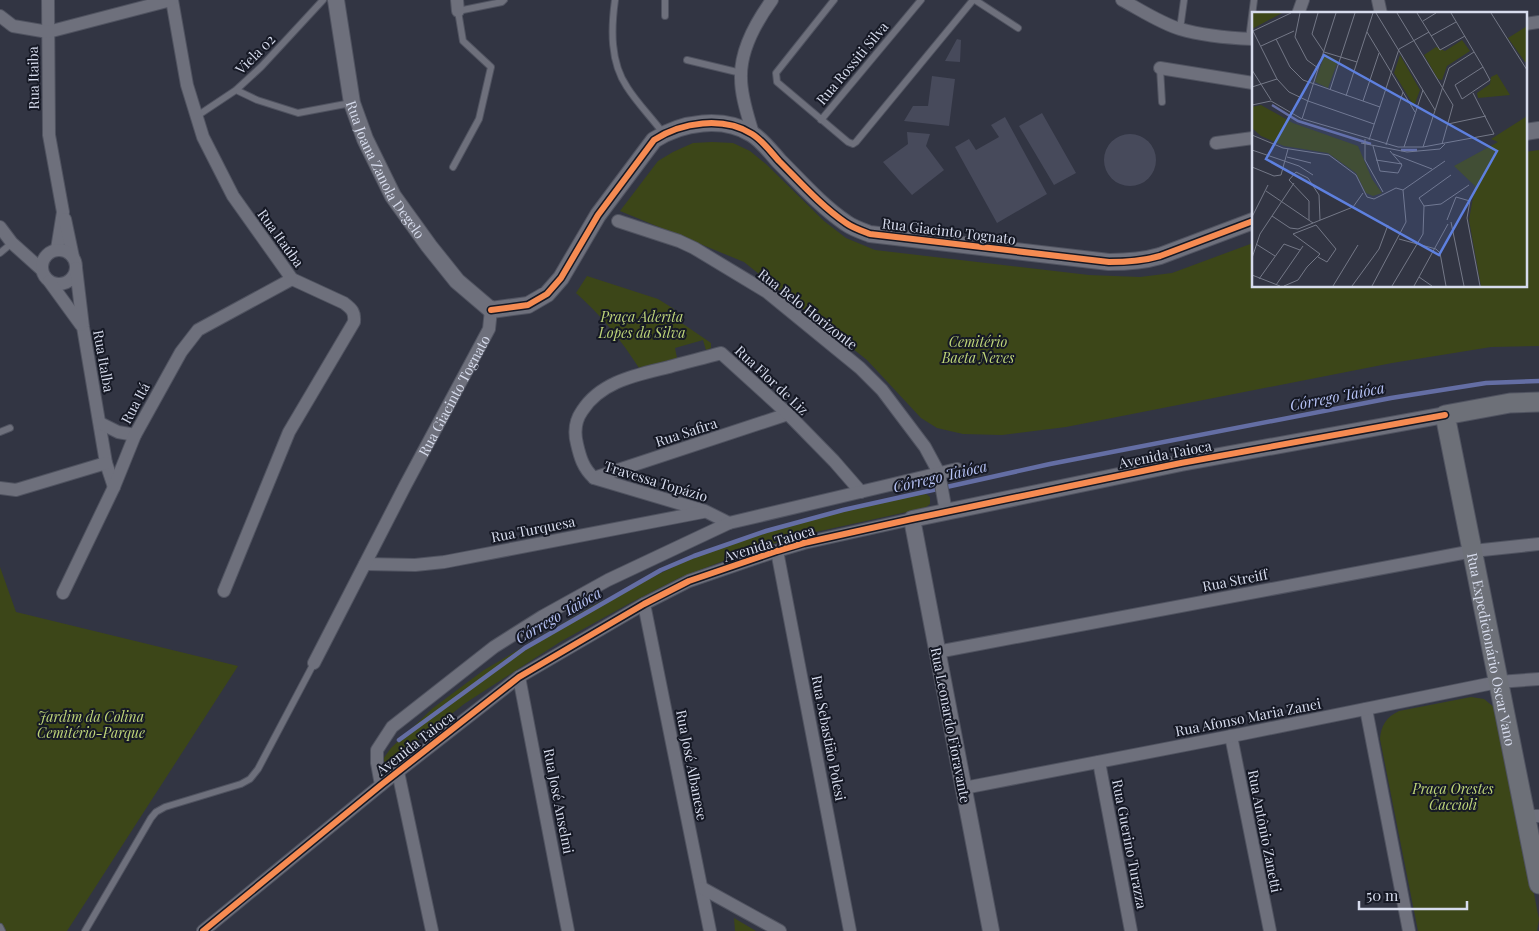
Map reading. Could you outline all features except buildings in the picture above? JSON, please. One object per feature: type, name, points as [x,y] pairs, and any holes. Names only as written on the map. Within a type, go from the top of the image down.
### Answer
[{"type":"main road","name":"Avenida Taioca","points":[[1445,414],[1510,404],[1539,402]]},
{"type":"main road","name":"Rua Expedicionário Oscar Vano","points":[[1445,414],[1498,682],[1532,816],[1539,884]]},
{"type":"street","points":[[0,16],[13,26],[48,32],[48,0]]},
{"type":"street","name":"Rua Itaiba","points":[[57,249],[63,212],[49,135],[48,32],[172,0]]},
{"type":"street","name":"Rua Itaúba","points":[[172,0],[187,85],[204,137],[233,196],[292,280],[344,303],[352,309],[355,315],[354,322],[289,432],[224,591]]},
{"type":"street","name":"Rua Joana Zanola Degelo","points":[[336,0],[352,103],[365,139],[393,196],[457,281],[491,310]]},
{"type":"street","points":[[753,134],[743,98],[742,62],[750,37],[772,0]]},
{"type":"street","points":[[1122,0],[1163,23],[1180,29],[1206,35],[1251,39]]},
{"type":"street","points":[[1299,12],[1303,0]]},
{"type":"street","points":[[1526,24],[1539,22]]},
{"type":"street","points":[[1160,68],[1252,83]]},
{"type":"street","name":"Rua Giacinto Tognato","points":[[314,663],[490,329],[491,310],[528,305],[547,294],[561,278],[598,215],[654,140],[664,134],[684,127],[709,122],[736,126],[753,134],[826,208],[847,224],[870,234],[1109,262],[1128,262],[1153,258],[1252,221]]},
{"type":"street","points":[[1526,132],[1539,130]]},
{"type":"street","points":[[1216,143],[1252,138]]},
{"type":"street","name":"Rua Italba","points":[[63,212],[75,263],[83,327],[106,463],[114,487]]},
{"type":"street","name":"Rua Belo Horizonte","points":[[618,221],[687,244],[767,292],[860,368],[882,390],[924,447],[940,478]]},
{"type":"street","points":[[0,227],[12,243],[42,269]]},
{"type":"street","points":[[49,281],[60,284],[66,282],[74,274],[75,263],[63,250],[57,249],[49,252],[42,261],[42,269],[45,277],[83,327]]},
{"type":"street","name":"Rua Itá","points":[[63,593],[114,487],[135,435],[181,352],[198,330],[292,280]]},
{"type":"street","name":"Rua Flor de Liz","points":[[581,461],[575,437],[576,424],[588,402],[600,391],[617,382],[637,375],[721,353],[788,414],[861,492]]},
{"type":"street","name":"Rua Safira","points":[[594,478],[788,414]]},
{"type":"street","name":"Avenida Taioca","points":[[204,931],[381,785],[519,677],[644,604],[689,581],[804,543],[912,519],[945,505],[1445,414]]},
{"type":"street","points":[[100,423],[118,432],[135,435]]},
{"type":"street","name":"Travessa Topázio","points":[[581,461],[587,472],[594,478],[705,511],[729,522]]},
{"type":"street","points":[[0,488],[16,490],[106,463]]},
{"type":"street","points":[[381,785],[377,750],[392,727],[494,647],[543,616],[608,580],[729,522],[861,492],[940,478],[957,469]]},
{"type":"street","points":[[940,478],[945,505]]},
{"type":"street","name":"Rua Turquesa","points":[[365,564],[414,565],[444,562],[705,511]]},
{"type":"street","name":"Rua Leonardo Fioravante","points":[[912,519],[991,931]]},
{"type":"street","name":"Rua Streiff","points":[[937,652],[1472,551],[1539,544]]},
{"type":"street","name":"Rua Sebastião Polesi","points":[[778,551],[850,931]]},
{"type":"street","name":"Rua José Albanese","points":[[644,604],[710,931]]},
{"type":"street","name":"Rua José Anselmi","points":[[519,677],[568,931]]},
{"type":"street","name":"Rua Afonso Maria Zanei","points":[[964,788],[1498,682],[1539,679]]},
{"type":"street","points":[[1366,709],[1410,931]]},
{"type":"street","name":"Rua Antônio Zanetti","points":[[1231,736],[1270,931]]},
{"type":"street","name":"Rua Guerino Turazza","points":[[1099,762],[1132,931]]},
{"type":"street","points":[[398,772],[431,930]]},
{"type":"street","points":[[702,888],[780,931]]},
{"type":"lane","name":"Viela 02","points":[[197,116],[236,90],[323,0]]},
{"type":"lane","points":[[453,167],[479,119],[490,67],[463,41],[458,5],[502,2],[504,0]]},
{"type":"lane","points":[[615,0],[612,19],[613,49],[618,68],[626,87],[664,134]]},
{"type":"lane","points":[[665,0],[665,16]]},
{"type":"lane","points":[[834,0],[776,73],[777,82],[821,120],[853,144],[974,0],[1018,28]]},
{"type":"lane","name":"Rua Rossiti Silva","points":[[821,120],[921,0]]},
{"type":"lane","points":[[1180,29],[1184,0]]},
{"type":"lane","points":[[1251,39],[1252,26]]},
{"type":"lane","points":[[687,60],[741,73]]},
{"type":"lane","points":[[1160,68],[1162,102]]},
{"type":"lane","points":[[236,90],[258,100],[298,113],[352,103]]},
{"type":"lane","points":[[0,253],[12,243]]},
{"type":"lane","points":[[0,432],[10,428]]},
{"type":"lane","points":[[85,931],[150,818],[156,812],[164,807],[241,784],[250,779],[258,769],[314,663]]},
{"type":"lane","points":[[0,927],[2,931]]},
{"type":"green space","name":"Cemitério Baeta Neves","points":[[693,143],[733,143],[750,151],[766,164],[824,221],[846,238],[875,250],[1089,275],[1140,277],[1172,273],[1252,243],[1252,288],[1526,288],[1526,152],[1539,150],[1539,346],[1491,347],[1392,363],[1066,427],[1002,435],[963,434],[937,428],[921,418],[867,360],[744,262],[620,211],[658,161]]},
{"type":"green space","name":"Praça Aderita Lopes da Silva","points":[[587,276],[658,299],[674,309],[670,315],[711,343],[711,348],[706,350],[703,340],[675,348],[677,358],[639,368],[610,328],[576,293]]},
{"type":"green space","points":[[926,494],[930,497],[930,504],[925,508],[802,535],[747,552],[681,577],[560,642],[464,704],[389,764],[386,764],[383,759],[391,748],[433,708],[484,670],[596,604],[705,552],[782,526],[862,506]]},
{"type":"green space","name":"Jardim da Colina Cemitério-Parque","points":[[0,567],[16,612],[238,666],[67,931],[0,931]]},
{"type":"green space","name":"Praça Orestes Caccioli","points":[[1471,697],[1484,699],[1495,708],[1539,919],[1537,931],[1418,931],[1380,739],[1381,734],[1383,726],[1394,713]]},
{"type":"green space","points":[[734,918],[756,931],[735,931]]},
{"type":"waterway","name":"Córrego Taióca","points":[[399,740],[525,648],[661,570],[694,556],[766,531],[843,510],[1050,464],[1391,398],[1486,383],[1539,381]]},
{"type":"cycle path","points":[[491,310],[528,305],[547,294],[561,278],[598,215],[654,140],[690,125],[716,123],[741,128],[752,134],[828,209],[849,225],[870,234],[1122,262],[1160,256],[1252,221]]},
{"type":"cycle path","points":[[203,931],[381,785],[519,677],[644,604],[689,581],[804,543],[912,519],[1181,463],[1445,415]]}]
